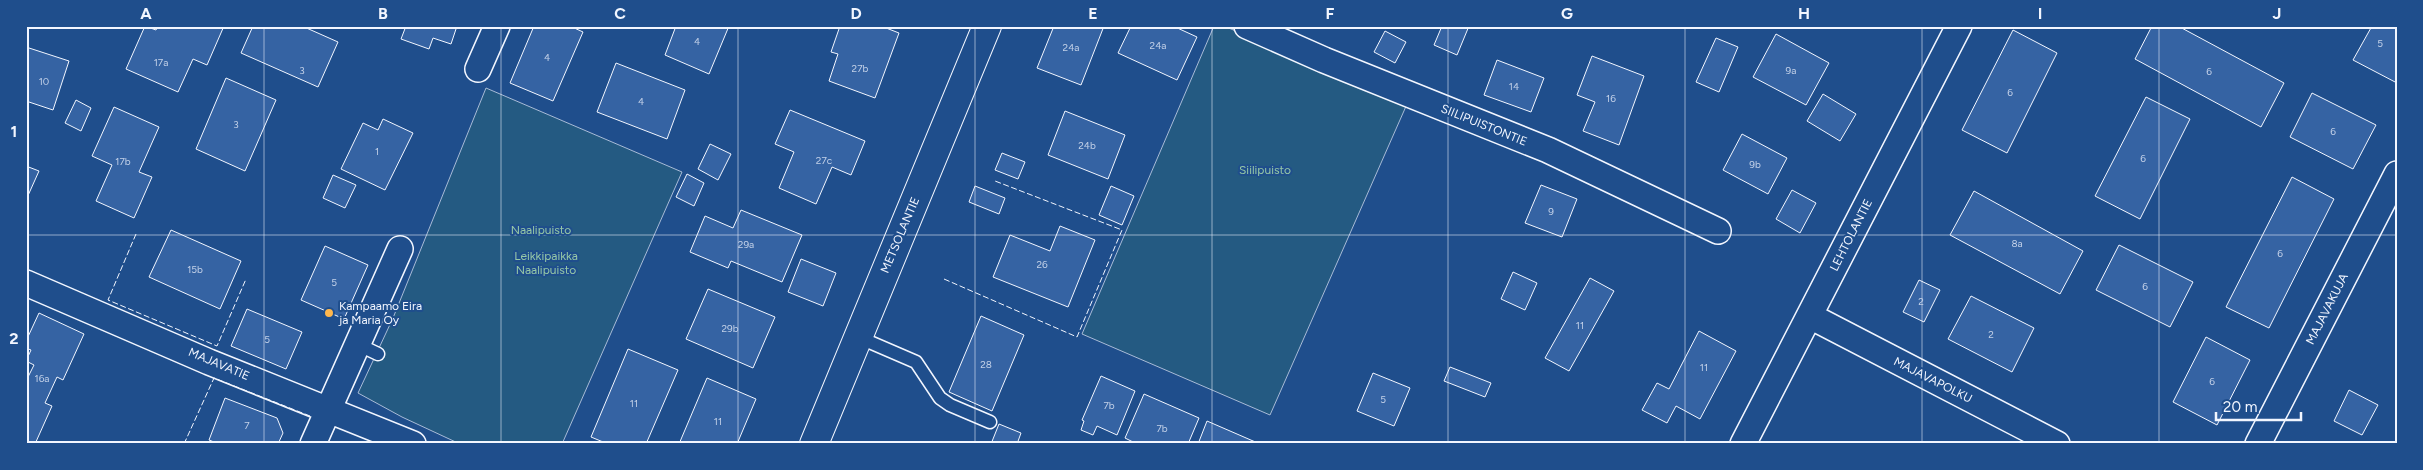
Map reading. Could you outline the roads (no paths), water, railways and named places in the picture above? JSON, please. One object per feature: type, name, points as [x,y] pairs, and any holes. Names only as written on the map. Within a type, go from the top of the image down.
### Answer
[{"type":"street","points":[[478,69],[497,26]]},
{"type":"street","name":"METSOLANTIE","points":[[814,444],[987,26]]},
{"type":"street","name":"SIILIPUISTONTIE","points":[[1247,26],[1324,60],[1548,150],[1718,232]]},
{"type":"street","name":"LEHTOLANTIE","points":[[1743,444],[1959,26]]},
{"type":"street","name":"MAJAVAKUJA","points":[[2258,444],[2397,174]]},
{"type":"street","points":[[313,444],[327,409],[368,349],[400,249]]},
{"type":"street","name":"MAJAVATIE","points":[[26,283],[413,444]]},
{"type":"street","name":"MAJAVAPOLKU","points":[[1810,316],[2057,444]]},
{"type":"lane","points":[[858,337],[916,362],[940,398],[950,405],[990,422]]},
{"type":"place","name":"Kampaamo Eira ja Maria Oy","points":[[329,313]]},
{"type":"park label","name":"Siilipuisto","points":[[1265,170]]},
{"type":"park label","name":"Naalipuisto","points":[[541,230]]},
{"type":"park label","name":"Leikkipaikka Naalipuisto","points":[[546,263]]}]
